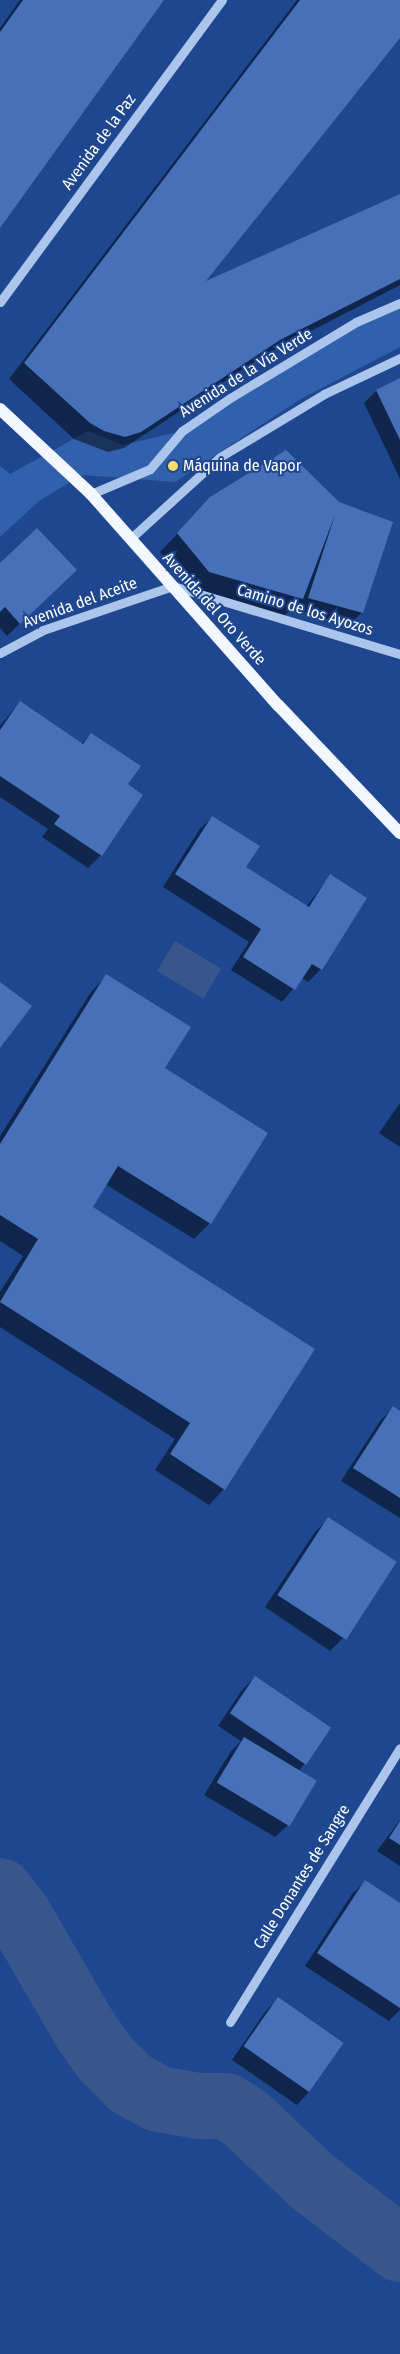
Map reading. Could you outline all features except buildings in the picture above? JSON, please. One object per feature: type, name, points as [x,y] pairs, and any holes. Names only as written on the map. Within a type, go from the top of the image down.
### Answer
[{"type":"main road","name":"Avenida del Oro Verde","points":[[0,409],[91,494],[278,706],[400,834]]},
{"type":"street","name":"Avenida de la Paz","points":[[0,302],[222,0]]},
{"type":"street","name":"Avenida de la Vía Verde","points":[[91,494],[150,469],[182,431],[230,398],[356,322],[400,303]]},
{"type":"street","points":[[130,539],[220,457],[324,394],[400,358]]},
{"type":"street","name":"Avenida del Aceite","points":[[0,654],[43,630],[172,586]]},
{"type":"street","name":"Camino de los Ayozos","points":[[172,586],[400,654]]},
{"type":"street","name":"Calle Donantes de Sangre","points":[[230,2022],[400,1748]]},
{"type":"shaded area","points":[[400,303],[400,347],[299,400],[175,482],[82,475],[39,501],[0,537],[0,466],[10,474],[88,431],[123,445],[182,431],[356,322]]},
{"type":"shaded area","points":[[175,941],[221,969],[203,999],[157,971]]},
{"type":"waterway","points":[[0,1891],[18,1914],[84,2028],[105,2058],[131,2084],[159,2099],[198,2106],[226,2106],[245,2118],[313,2182],[400,2249]]},
{"type":"place","name":"Máquina de Vapor","points":[[173,466]]}]
